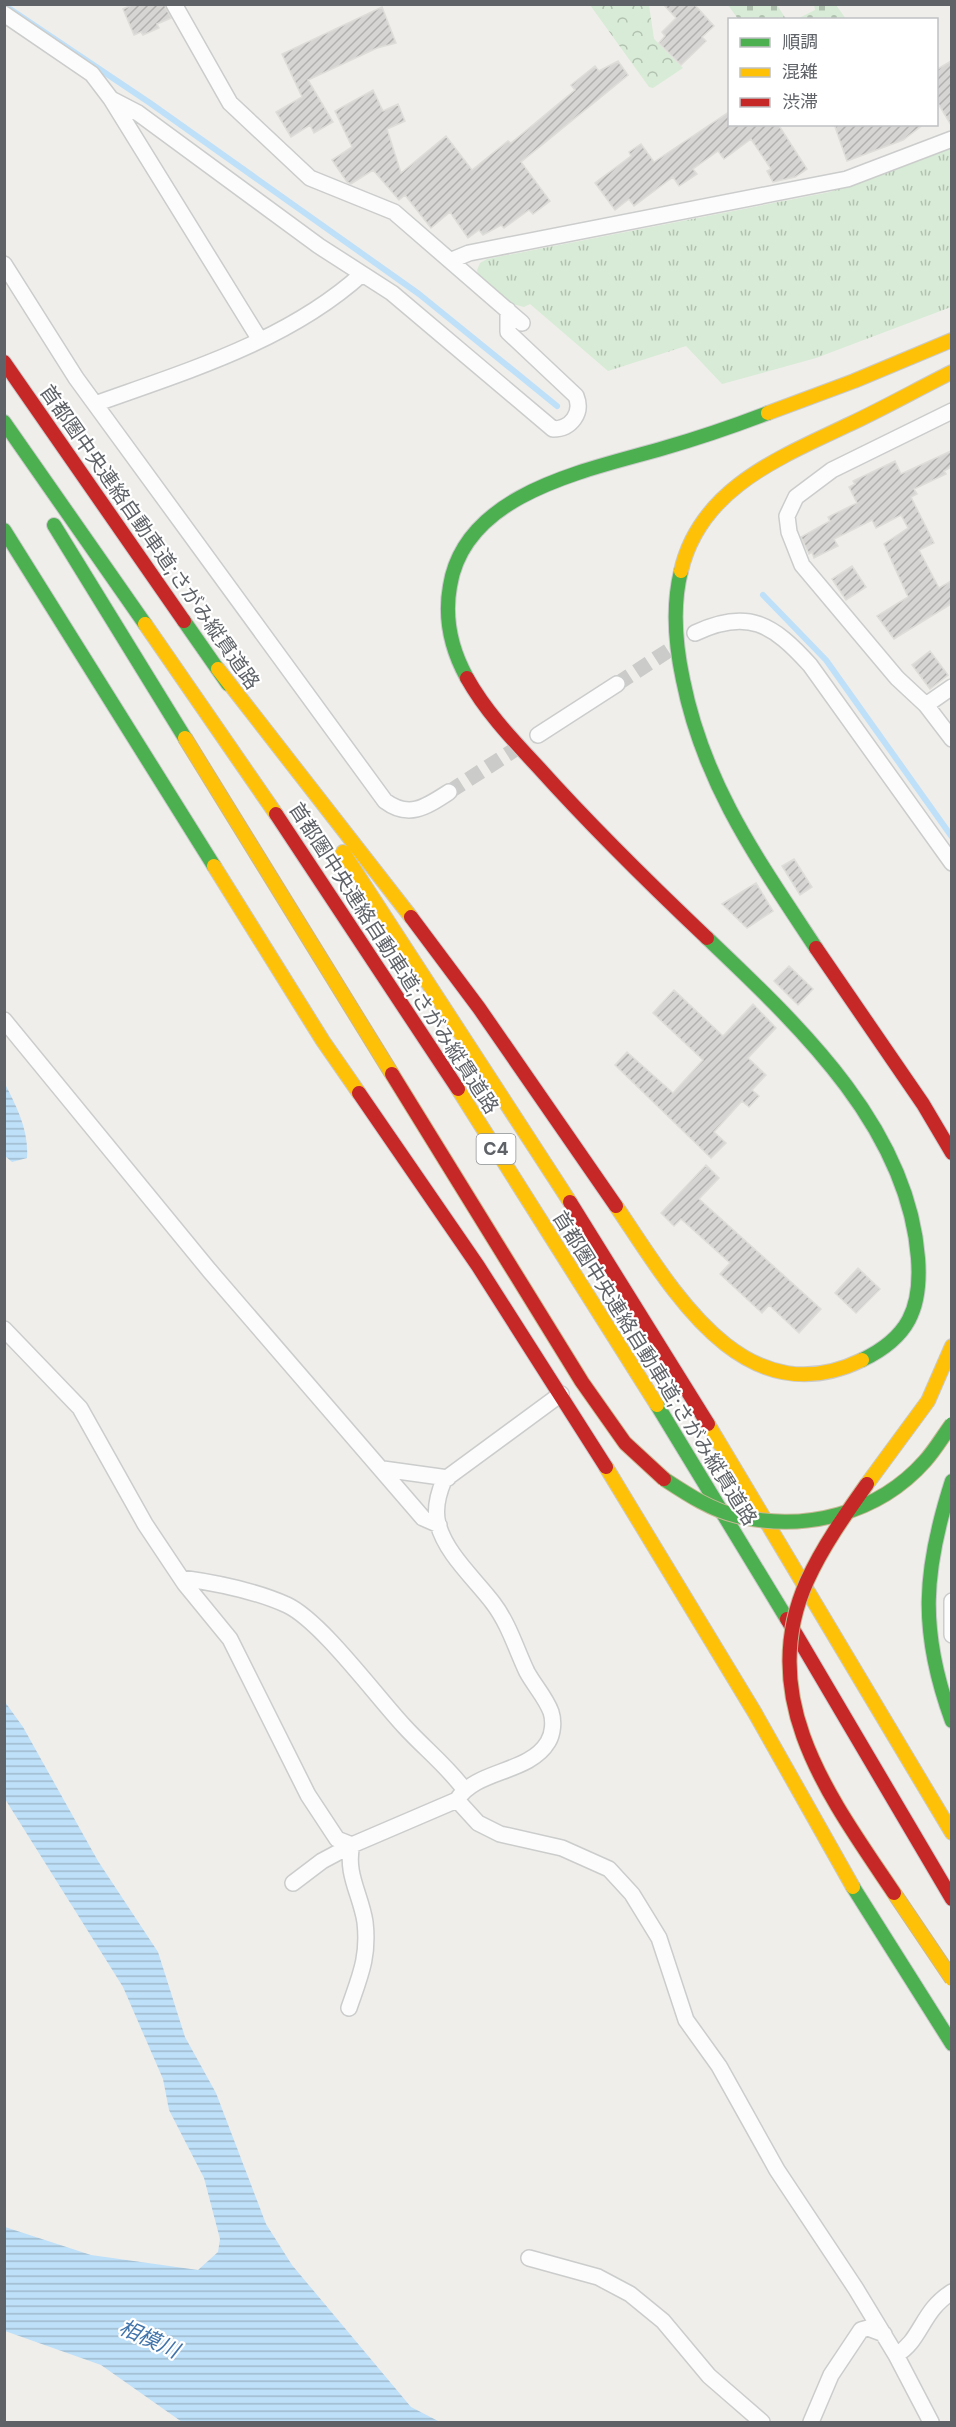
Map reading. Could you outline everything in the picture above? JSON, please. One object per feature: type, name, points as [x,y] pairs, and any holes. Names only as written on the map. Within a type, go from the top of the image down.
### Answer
[{"type":"main road","points":[[884,1117],[838,1064],[575,808],[505,729],[476,691],[458,658],[450,631],[448,595],[450,577],[466,543],[491,516],[528,492],[781,410],[951,340]]},
{"type":"main road","name":"首都圏中央連絡自動車道;さがみ縦貫道路","points":[[4,362],[218,669],[440,998],[565,1195],[831,1628],[951,1833]]},
{"type":"main road","points":[[951,372],[767,463],[728,493],[696,531],[686,552],[679,574],[673,617],[678,658],[689,710],[721,796],[814,948],[931,1118],[951,1153]]},
{"type":"main road","name":"首都圏中央連絡自動車道;さがみ縦貫道路","points":[[4,422],[301,849],[435,1054],[636,1370],[838,1704],[951,1899]]},
{"type":"main road","points":[[4,446],[17,465]]},
{"type":"main road","points":[[47,513],[582,1382],[618,1432],[655,1472],[698,1502],[738,1518],[768,1523],[813,1521],[858,1510],[899,1486],[930,1455],[951,1424]]},
{"type":"main road","points":[[4,530],[322,1041],[478,1266],[561,1394],[755,1713],[865,1908],[951,2044]]},
{"type":"main road","points":[[218,669],[392,890],[510,1052],[669,1282],[700,1323],[717,1340],[734,1353],[771,1369],[793,1373],[836,1371],[856,1365],[893,1342],[919,1311],[933,1275]]},
{"type":"main road","points":[[951,1346],[928,1401],[867,1484],[821,1553],[801,1596],[790,1640],[790,1680],[793,1703],[804,1745],[825,1789],[951,1979]]},
{"type":"main road","points":[[951,1481],[931,1555],[926,1606],[930,1658],[951,1720]]},
{"type":"street","points":[[174,4],[230,103],[310,178],[394,212],[522,322]]},
{"type":"street","points":[[4,14],[92,74],[111,99],[260,340]]},
{"type":"street","points":[[111,99],[138,113],[309,239],[392,293],[553,429],[561,429],[570,424],[578,413],[579,405],[576,396],[508,332],[508,310]]},
{"type":"street","points":[[452,260],[469,253],[847,179],[951,139]]},
{"type":"street","points":[[4,264],[95,404],[385,801],[397,810],[416,811],[449,792]]},
{"type":"street","points":[[95,404],[232,355],[337,296],[362,273]]},
{"type":"street","points":[[951,411],[832,470],[796,497],[787,516],[789,532],[802,566],[897,678],[926,705],[951,739]]},
{"type":"street","points":[[695,633],[723,622],[752,620],[790,644],[810,665],[951,863]]},
{"type":"street","points":[[538,735],[617,684]]},
{"type":"street","points":[[926,705],[951,687]]},
{"type":"street","points":[[4,1020],[209,1270],[423,1518],[439,1525]]},
{"type":"street","points":[[4,1329],[80,1408],[145,1524],[181,1578],[230,1639],[308,1795],[337,1839],[352,1845]]},
{"type":"street","points":[[293,1882],[322,1861],[461,1794],[528,1759],[547,1744],[553,1729],[551,1712],[527,1672],[515,1640],[495,1605],[449,1547],[439,1525],[437,1496],[448,1478],[561,1394]]},
{"type":"street","points":[[383,1469],[448,1478]]},
{"type":"street","points":[[181,1578],[226,1585],[289,1606],[317,1629],[405,1728],[449,1767],[478,1823],[500,1834],[562,1848],[609,1869],[632,1894],[659,1938],[686,2020],[719,2066],[777,2170],[816,2224],[884,2334],[931,2422]]},
{"type":"street","points":[[951,1601],[951,1635]]},
{"type":"street","points":[[349,2008],[366,1960],[364,1921],[348,1861],[352,1845]]},
{"type":"street","points":[[529,2258],[598,2277],[630,2294],[663,2320],[709,2376],[762,2422]]},
{"type":"street","points":[[896,2355],[909,2347],[927,2312],[951,2292]]},
{"type":"street","points":[[811,2422],[831,2375],[861,2330],[868,2328],[884,2334]]},
{"type":"green space","points":[[814,4],[836,5],[845,18],[799,18],[815,10]]},
{"type":"green space","points":[[590,5],[649,5],[654,39],[683,68],[653,88],[649,87]]},
{"type":"green space","points":[[728,5],[777,5],[785,18],[737,18]]},
{"type":"green space","points":[[951,147],[951,307],[816,358],[722,384],[686,346],[608,371],[530,304],[524,307],[509,303],[478,275],[477,270],[480,263],[487,259],[830,192]]},
{"type":"water","points":[[5,1084],[21,1120],[27,1148],[27,1158],[12,1162],[5,1156]]},
{"type":"water","name":"相模川","points":[[5,1702],[23,1727],[98,1861],[158,1952],[185,2037],[216,2093],[266,2224],[292,2265],[411,2407],[440,2422],[182,2422],[101,2365],[5,2331],[5,2227],[91,2255],[198,2270],[218,2252],[220,2239],[204,2178],[169,2110],[163,2079],[123,1987],[5,1799]]},
{"type":"building","points":[[134,4],[164,4],[171,18],[157,24],[159,28],[143,35],[141,32],[134,35],[123,9]]},
{"type":"building","points":[[663,4],[694,4],[714,26],[702,37],[706,41],[681,65],[659,43],[665,36],[662,32],[676,18]]},
{"type":"building","points":[[382,7],[396,43],[377,48],[308,80],[333,122],[314,133],[310,125],[291,137],[276,112],[302,97],[282,54]]},
{"type":"building","points":[[618,61],[628,75],[521,162],[550,201],[533,214],[529,210],[504,228],[501,225],[483,235],[479,230],[468,238],[450,212],[431,228],[405,195],[399,200],[373,170],[351,184],[347,182],[332,160],[352,147],[335,111],[373,90],[383,111],[398,104],[405,121],[387,129],[401,173],[446,136],[472,170],[508,141],[511,143],[575,90],[571,85],[595,66],[599,71]]},
{"type":"building","points":[[951,61],[951,125],[938,103],[938,69]]},
{"type":"building","points":[[728,113],[728,126],[779,126],[807,169],[795,177],[773,182],[767,171],[771,169],[751,139],[724,159],[718,151],[693,169],[697,174],[679,186],[673,177],[634,206],[629,199],[615,210],[595,183],[631,156],[629,152],[641,144],[654,162]]},
{"type":"building","points":[[835,126],[921,126],[903,140],[847,161]]},
{"type":"building","points":[[951,451],[951,467],[944,471],[946,474],[914,489],[917,494],[911,497],[934,543],[919,550],[939,588],[951,581],[951,604],[894,639],[877,616],[908,597],[884,544],[908,528],[901,515],[876,528],[872,520],[834,539],[838,546],[814,558],[812,552],[809,554],[801,537],[830,521],[828,517],[857,503],[849,487],[855,484],[853,481],[895,461],[901,474]]},
{"type":"building","points":[[852,566],[866,587],[846,600],[832,579]]},
{"type":"building","points":[[930,651],[948,675],[930,689],[912,665]]},
{"type":"building","points":[[794,859],[812,887],[800,895],[782,866]]},
{"type":"building","points":[[756,883],[773,911],[747,928],[722,904]]},
{"type":"building","points":[[789,966],[813,989],[798,1005],[774,981]]},
{"type":"building","points":[[674,990],[723,1036],[753,1004],[776,1028],[748,1058],[766,1075],[752,1090],[759,1096],[749,1107],[742,1101],[714,1132],[726,1143],[711,1158],[615,1065],[627,1052],[673,1093],[703,1060],[653,1013]]},
{"type":"building","points":[[706,1165],[719,1178],[699,1199],[821,1309],[799,1333],[769,1305],[762,1313],[720,1274],[730,1263],[681,1219],[674,1226],[661,1213]]},
{"type":"building","points":[[858,1268],[880,1289],[856,1313],[835,1293]]},
{"type":"waterway","points":[[4,5],[150,103],[419,294],[557,406]]},
{"type":"waterway","points":[[763,595],[826,660],[952,837]]},
{"type":"tunnel","points":[[617,684],[680,643]]},
{"type":"tunnel","points":[[449,792],[525,743]]},
{"type":"traffic: fast","points":[[467,678],[450,634],[448,598],[460,554],[479,528],[505,507],[534,490],[567,477],[690,440],[768,413]]},
{"type":"traffic: fast","points":[[4,422],[145,624]]},
{"type":"traffic: fast","points":[[54,525],[185,738]]},
{"type":"traffic: fast","points":[[4,530],[214,866]]},
{"type":"traffic: fast","points":[[681,571],[676,598],[678,652],[692,718],[704,754],[719,788],[754,852],[816,948]]},
{"type":"traffic: fast","points":[[184,621],[228,684]]},
{"type":"traffic: fast","points":[[707,938],[777,1006],[843,1081],[871,1121],[893,1164],[910,1210],[919,1276],[914,1307],[901,1332],[891,1342],[862,1360]]},
{"type":"traffic: fast","points":[[657,1405],[787,1619]]},
{"type":"traffic: fast","points":[[664,1479],[709,1506],[737,1516],[788,1522],[814,1520],[863,1506],[885,1494],[925,1461],[952,1424]]},
{"type":"traffic: fast","points":[[952,1481],[935,1544],[929,1601],[934,1658],[952,1721]]},
{"type":"traffic: fast","points":[[853,1887],[952,2044]]},
{"type":"traffic: slow","points":[[768,413],[854,381],[952,340]]},
{"type":"traffic: slow","points":[[681,571],[691,542],[706,518],[725,497],[747,479],[797,449],[876,412],[952,372]]},
{"type":"traffic: slow","points":[[145,624],[276,814]]},
{"type":"traffic: slow","points":[[218,669],[411,917]]},
{"type":"traffic: slow","points":[[185,738],[392,1074]]},
{"type":"traffic: slow","points":[[343,852],[570,1202]]},
{"type":"traffic: slow","points":[[214,866],[323,1041],[359,1093]]},
{"type":"traffic: slow","points":[[458,1089],[657,1405]]},
{"type":"traffic: slow","points":[[616,1206],[686,1306],[715,1335],[746,1358],[781,1372],[819,1373],[862,1360]]},
{"type":"traffic: slow","points":[[867,1484],[928,1401],[952,1346]]},
{"type":"traffic: slow","points":[[708,1424],[952,1833]]},
{"type":"traffic: slow","points":[[606,1467],[755,1713],[853,1887]]},
{"type":"traffic: slow","points":[[894,1893],[952,1979]]},
{"type":"traffic: jam","points":[[4,362],[184,621]]},
{"type":"traffic: jam","points":[[467,678],[500,725],[559,790],[707,938]]},
{"type":"traffic: jam","points":[[276,814],[458,1089]]},
{"type":"traffic: jam","points":[[411,917],[479,1008],[616,1206]]},
{"type":"traffic: jam","points":[[816,948],[923,1104],[952,1153]]},
{"type":"traffic: jam","points":[[392,1074],[582,1382],[625,1443],[664,1479]]},
{"type":"traffic: jam","points":[[359,1093],[478,1266],[606,1467]]},
{"type":"traffic: jam","points":[[570,1202],[708,1424]]},
{"type":"traffic: jam","points":[[867,1484],[827,1543],[807,1581],[793,1624],[789,1666],[795,1707],[807,1746],[846,1821],[894,1893]]},
{"type":"traffic: jam","points":[[787,1619],[952,1899]]}]
